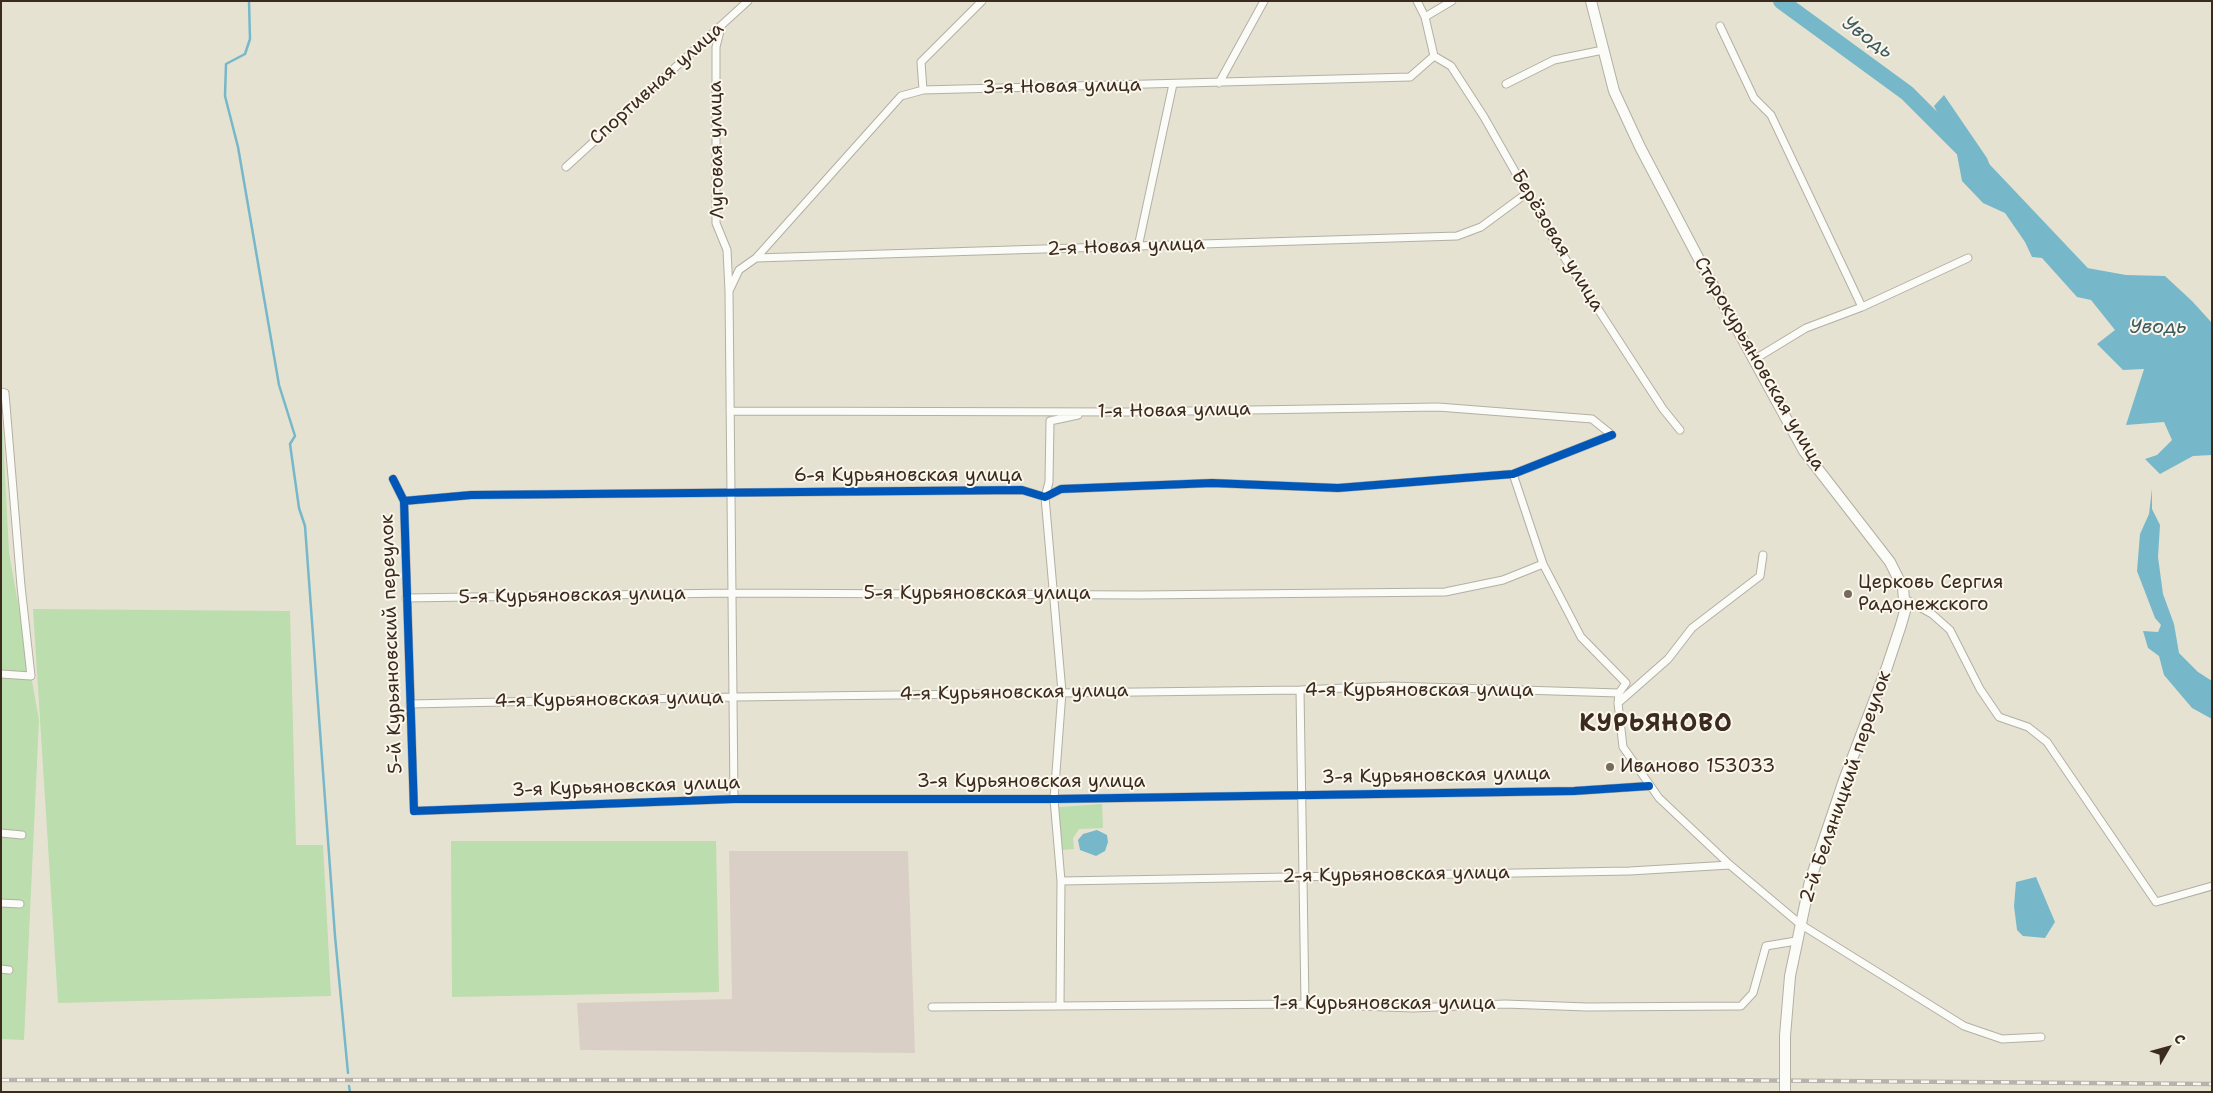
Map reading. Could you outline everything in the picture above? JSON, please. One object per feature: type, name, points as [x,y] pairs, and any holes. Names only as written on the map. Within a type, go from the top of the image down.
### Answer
[{"type":"main road","name":"Старокурьяновская улица","points":[[1590,1],[1614,91],[1640,147],[1804,452],[1890,562],[1899,576],[1905,599]]},
{"type":"main road","name":"Старокурьяновская улица","points":[[1595,1],[1602,50]]},
{"type":"main road","name":"2-й Беляницкий переулок","points":[[1785,1092],[1785,1036],[1790,976],[1810,881],[1841,789],[1887,667],[1905,611],[1905,599]]},
{"type":"street","name":"Спортивная улица","points":[[566,167],[748,1]]},
{"type":"street","points":[[923,90],[921,62],[982,1]]},
{"type":"street","points":[[1219,83],[1264,1]]},
{"type":"street","points":[[1417,1],[1425,17],[1434,56]]},
{"type":"street","points":[[1425,17],[1452,1]]},
{"type":"street","points":[[1720,26],[1754,98],[1771,114],[1862,307]]},
{"type":"street","name":"Луговая улица","points":[[721,27],[716,47],[716,223],[727,250],[729,291],[734,799]]},
{"type":"street","points":[[1506,84],[1554,60],[1602,50]]},
{"type":"street","name":"3-я Новая улица","points":[[756,258],[902,96],[923,90],[1410,77],[1434,56]]},
{"type":"street","name":"Берёзовая улица","points":[[1434,56],[1451,66],[1484,117],[1559,249],[1664,409],[1680,430]]},
{"type":"street","points":[[1138,247],[1173,84]]},
{"type":"street","name":"2-я Новая улица","points":[[756,258],[1457,236],[1481,227],[1526,193]]},
{"type":"street","points":[[729,291],[739,270],[756,258]]},
{"type":"street","points":[[1755,359],[1806,328],[1862,307],[1968,258]]},
{"type":"street","points":[[1,392],[6,393],[21,586],[31,676],[1,674]]},
{"type":"street","name":"1-я Новая улица","points":[[730,411],[1093,412],[1438,408],[1592,419],[1612,435]]},
{"type":"street","points":[[1060,1005],[1061,880],[1054,799],[1062,692],[1044,497],[1049,482],[1050,421],[1093,412]]},
{"type":"street","name":"6-я Курьяновская улица","points":[[404,502],[471,495],[1022,490],[1044,497],[1062,489],[1212,483],[1338,488],[1513,474],[1612,435]]},
{"type":"street","points":[[1513,474],[1543,564],[1581,637],[1626,683],[1619,693],[1618,703],[1623,747],[1648,786],[1730,865],[1800,924],[1964,1026],[2002,1038],[2040,1037]]},
{"type":"street","name":"5-й Курьяновский переулок","points":[[393,479],[404,502],[414,810]]},
{"type":"street","points":[[1618,703],[1668,659],[1692,628],[1760,576],[1764,555]]},
{"type":"street","name":"5-я Курьяновская улица","points":[[406,598],[731,593],[1445,592],[1503,580],[1543,564]]},
{"type":"street","points":[[1905,599],[1932,614],[1950,630],[1980,690],[1999,718],[2028,727],[2047,742],[2156,902],[2212,886]]},
{"type":"street","name":"4-я Курьяновская улица","points":[[410,704],[734,697],[1300,690],[1391,686],[1619,693]]},
{"type":"street","points":[[1300,690],[1305,1004]]},
{"type":"street","name":"3-я Курьяновская улица","points":[[414,810],[734,799],[1054,799],[1574,791],[1648,786]]},
{"type":"street","points":[[1,833],[22,835]]},
{"type":"street","name":"2-я Курьяновская улица","points":[[1061,880],[1630,872],[1730,865]]},
{"type":"street","points":[[1,903],[20,904]]},
{"type":"street","name":"1-я Курьяновская улица","points":[[932,1007],[1305,1004],[1413,1008],[1505,1004],[1587,1007],[1741,1006],[1753,993],[1766,946],[1796,941]]},
{"type":"shaded area","points":[[729,851],[908,851],[915,1053],[580,1050],[577,1003],[732,999]]},
{"type":"green space","points":[[1,400],[9,553],[39,720],[24,1040],[1,1039]]},
{"type":"green space","points":[[33,609],[290,611],[296,845],[323,845],[331,996],[58,1003]]},
{"type":"green space","points":[[1102,804],[1103,828],[1079,829],[1073,838],[1074,849],[1062,850],[1059,807]]},
{"type":"green space","points":[[451,841],[716,841],[719,992],[452,997]]},
{"type":"water","name":"Уводь","points":[[1944,95],[1987,158],[2003,198],[2021,206],[2042,236],[2076,266],[2126,275],[2165,276],[2212,323],[2212,455],[2193,456],[2160,474],[2145,459],[2157,455],[2172,440],[2164,422],[2126,425],[2144,369],[2123,370],[2097,344],[2115,330],[2091,300],[2077,297],[2042,258],[2032,257],[2025,242],[2005,213],[1983,203],[1962,181],[1956,149],[1934,106]]},
{"type":"water","points":[[2152,489],[2152,509],[2160,525],[2158,557],[2163,594],[2174,624],[2179,653],[2198,672],[2212,681],[2212,719],[2192,708],[2164,675],[2159,656],[2148,648],[2143,631],[2158,632],[2161,625],[2155,618],[2137,571],[2140,534],[2149,514]]},
{"type":"water","points":[[1097,830],[1107,835],[1108,842],[1105,851],[1096,856],[1080,850],[1078,840],[1083,834]]},
{"type":"water","points":[[2036,877],[2055,922],[2045,938],[2023,936],[2017,930],[2014,906],[2016,882]]},
{"type":"waterway","points":[[249,1],[250,39],[245,54],[226,64],[225,96],[238,147],[279,385],[295,436],[290,444],[299,508],[305,526],[335,936],[348,1073]]},
{"type":"waterway","name":"Уводь","points":[[1781,1],[1907,93],[1965,151]]},
{"type":"waterway","name":"Уводь","points":[[1982,168],[2091,283]]},
{"type":"waterway","points":[[349,1086],[350,1092]]},
{"type":"railway","points":[[1,1080],[1714,1080],[2212,1084]]},
{"type":"cycle path","points":[[404,501],[471,495],[1022,490],[1045,497],[1061,489],[1212,483],[1338,488],[1513,474],[1612,435]]},
{"type":"cycle path","points":[[393,479],[404,501],[414,811],[734,799],[1054,799],[1574,791],[1649,786]]},
{"type":"place","name":"Церковь Сергия Радонежского","points":[[1848,594]]},
{"type":"place","name":"Иваново 153033","points":[[1610,767]]},
{"type":"district","name":"КУРЬЯНОВО","points":[[1656,725]]}]
